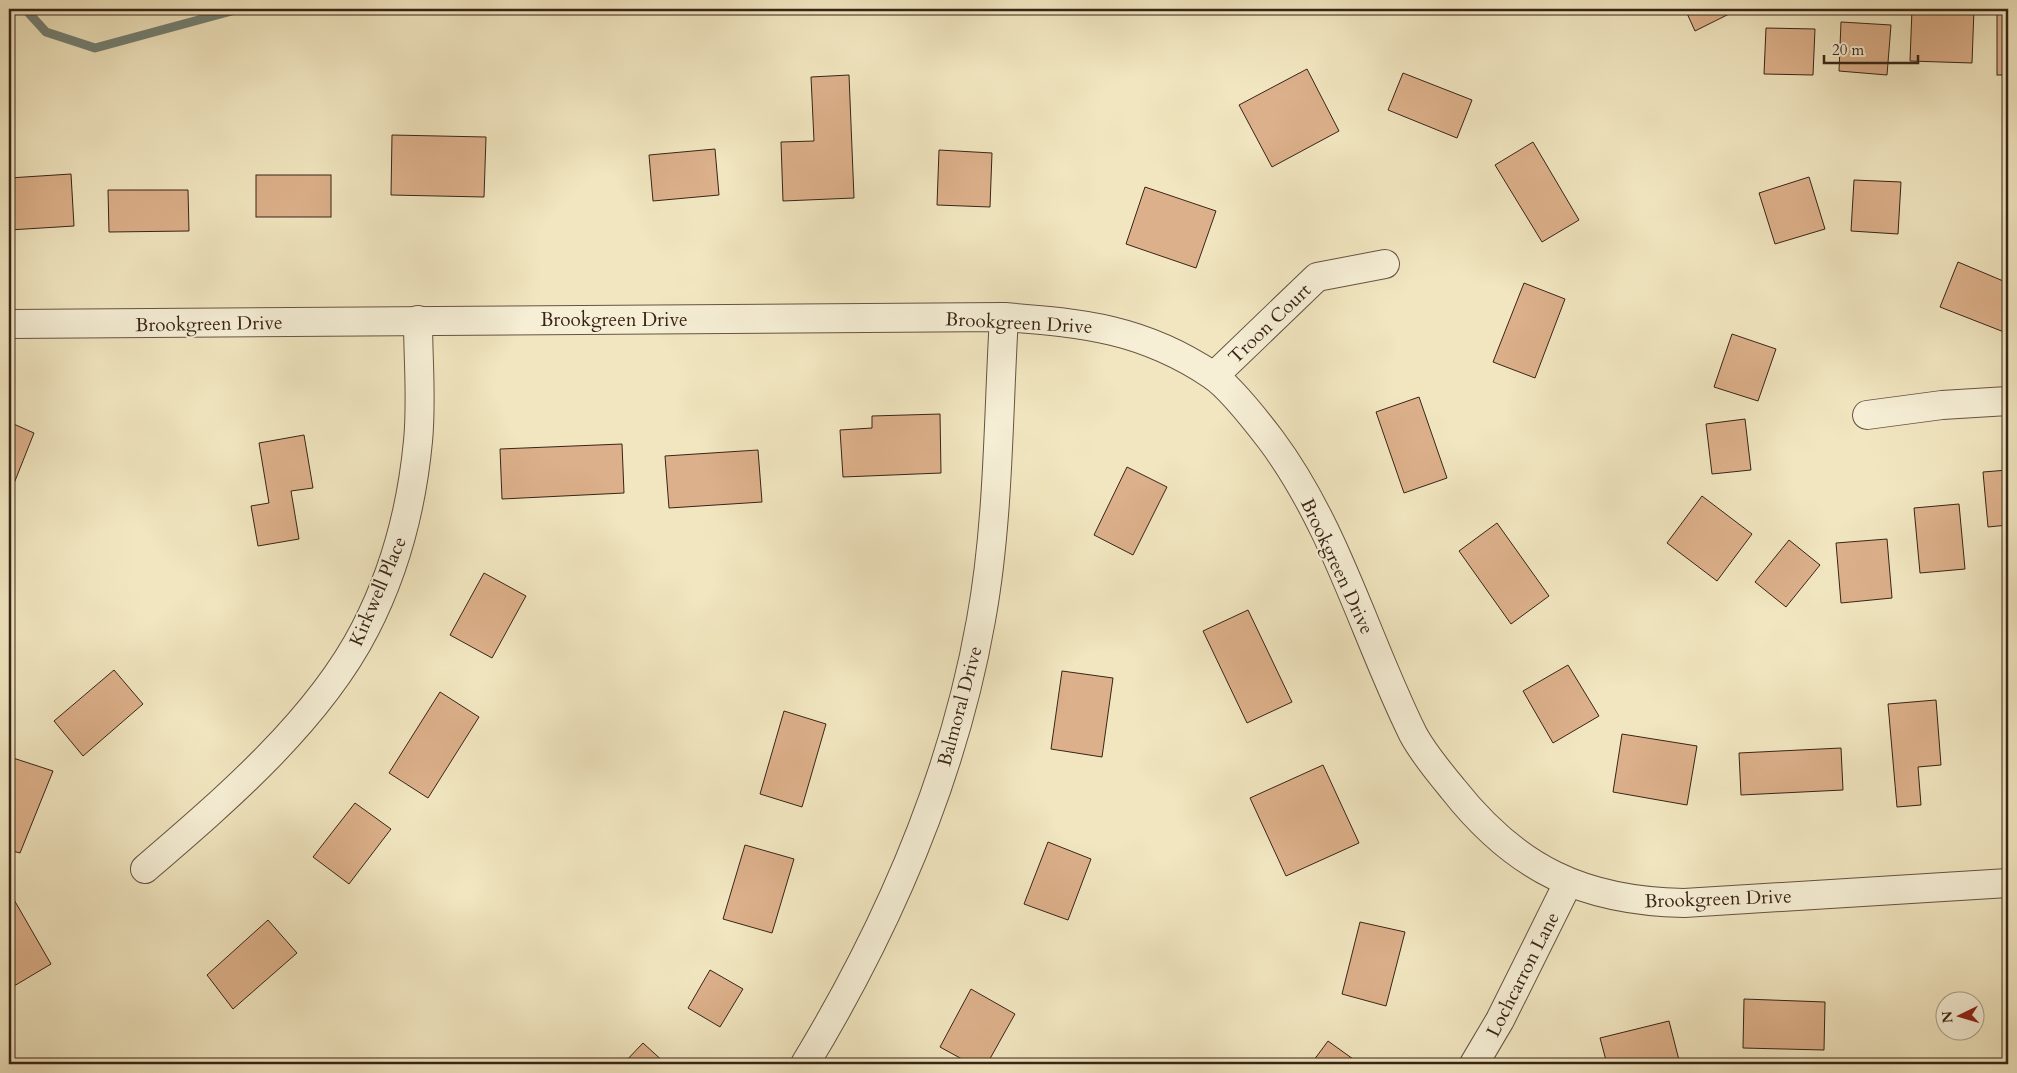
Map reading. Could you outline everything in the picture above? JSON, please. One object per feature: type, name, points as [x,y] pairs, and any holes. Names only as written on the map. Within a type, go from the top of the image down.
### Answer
[{"type":"street","name":"Troon Court","points":[[1214,376],[1317,277],[1385,264]]},
{"type":"street","name":"Brookgreen Drive","points":[[9,324],[1004,317],[1066,321],[1104,327],[1134,336],[1174,353],[1214,376],[1270,439],[1288,462],[1314,508],[1414,736],[1465,805],[1514,852],[1542,871],[1568,883],[1628,899],[1684,903],[2008,883]]},
{"type":"street","name":"Balmoral Drive","points":[[805,1064],[870,950],[926,822],[965,692],[981,620],[991,545],[1004,317]]},
{"type":"street","name":"Kirkwell Place","points":[[145,869],[223,802],[311,710],[341,670],[366,628],[404,524],[414,480],[419,438],[418,320]]},
{"type":"street","points":[[1868,415],[1942,405],[2008,401]]},
{"type":"street","name":"Lochcarron Lane","points":[[1474,1064],[1500,1020],[1568,883]]},
{"type":"building","points":[[1685,9],[1739,9],[1695,31]]},
{"type":"building","points":[[1912,9],[1974,9],[1972,63],[1910,61]]},
{"type":"building","points":[[1997,9],[2008,9],[2008,75],[1997,75]]},
{"type":"building","points":[[1841,22],[1891,25],[1887,75],[1839,71]]},
{"type":"building","points":[[1766,28],[1815,29],[1813,75],[1764,74]]},
{"type":"building","points":[[1307,69],[1339,131],[1272,167],[1239,105]]},
{"type":"building","points":[[1403,73],[1472,100],[1457,138],[1388,110]]},
{"type":"building","points":[[849,75],[854,198],[783,201],[781,142],[814,141],[811,77]]},
{"type":"building","points":[[392,135],[486,137],[484,197],[391,195]]},
{"type":"building","points":[[1533,142],[1579,220],[1542,242],[1495,165]]},
{"type":"building","points":[[715,149],[719,195],[653,201],[649,155]]},
{"type":"building","points":[[939,150],[992,153],[990,207],[937,205]]},
{"type":"building","points":[[71,174],[74,226],[9,230],[9,178]]},
{"type":"building","points":[[256,175],[331,175],[331,217],[256,217]]},
{"type":"building","points":[[1809,177],[1825,229],[1775,244],[1759,193]]},
{"type":"building","points":[[1854,180],[1901,182],[1898,234],[1851,231]]},
{"type":"building","points":[[1145,187],[1216,211],[1196,268],[1126,244]]},
{"type":"building","points":[[108,190],[188,190],[189,231],[109,232]]},
{"type":"building","points":[[1958,262],[2008,283],[2008,320],[2004,332],[1940,307]]},
{"type":"building","points":[[1524,283],[1565,299],[1535,378],[1493,362]]},
{"type":"building","points":[[1732,334],[1776,349],[1758,401],[1714,387]]},
{"type":"building","points":[[1419,397],[1447,478],[1404,493],[1376,412]]},
{"type":"building","points":[[940,414],[941,473],[843,477],[840,430],[872,428],[872,416]]},
{"type":"building","points":[[1745,419],[1751,470],[1712,474],[1706,424]]},
{"type":"building","points":[[9,422],[34,433],[9,496]]},
{"type":"building","points":[[304,435],[313,488],[291,491],[299,539],[258,546],[251,506],[269,503],[259,443]]},
{"type":"building","points":[[622,444],[624,493],[502,499],[500,449]]},
{"type":"building","points":[[758,450],[762,502],[669,508],[665,456]]},
{"type":"building","points":[[1127,467],[1167,487],[1133,555],[1094,535]]},
{"type":"building","points":[[2008,470],[2008,525],[1988,527],[1983,472]]},
{"type":"building","points":[[1702,496],[1752,534],[1717,581],[1667,543]]},
{"type":"building","points":[[1959,504],[1965,569],[1920,573],[1914,508]]},
{"type":"building","points":[[1497,523],[1549,596],[1511,624],[1459,551]]},
{"type":"building","points":[[1887,539],[1892,598],[1841,603],[1836,543]]},
{"type":"building","points":[[1789,540],[1820,565],[1786,607],[1755,582]]},
{"type":"building","points":[[484,573],[526,596],[492,658],[450,635]]},
{"type":"building","points":[[1248,610],[1292,702],[1247,723],[1203,631]]},
{"type":"building","points":[[1568,665],[1599,716],[1553,743],[1523,691]]},
{"type":"building","points":[[114,670],[143,704],[83,756],[54,721]]},
{"type":"building","points":[[1062,671],[1113,678],[1102,757],[1051,749]]},
{"type":"building","points":[[440,692],[479,717],[428,798],[389,773]]},
{"type":"building","points":[[1936,700],[1941,765],[1918,767],[1921,805],[1897,807],[1888,704]]},
{"type":"building","points":[[784,711],[826,724],[802,807],[760,794]]},
{"type":"building","points":[[1622,734],[1697,746],[1687,805],[1613,792]]},
{"type":"building","points":[[1841,748],[1843,790],[1741,795],[1739,753]]},
{"type":"building","points":[[10,757],[53,771],[20,853],[9,850]]},
{"type":"building","points":[[1323,765],[1359,843],[1286,876],[1250,798]]},
{"type":"building","points":[[355,803],[391,829],[349,884],[313,857]]},
{"type":"building","points":[[1048,842],[1091,859],[1068,920],[1024,904]]},
{"type":"building","points":[[745,845],[794,859],[772,933],[723,919]]},
{"type":"building","points":[[9,891],[51,964],[9,989]]},
{"type":"building","points":[[268,920],[297,953],[233,1009],[207,975]]},
{"type":"building","points":[[1360,922],[1405,932],[1386,1006],[1342,994]]},
{"type":"building","points":[[710,970],[743,989],[720,1027],[688,1008]]},
{"type":"building","points":[[971,989],[1015,1014],[987,1064],[971,1064],[940,1047]]},
{"type":"building","points":[[1744,999],[1825,1002],[1824,1050],[1743,1048]]},
{"type":"building","points":[[1669,1021],[1680,1064],[1607,1064],[1600,1038]]},
{"type":"building","points":[[1328,1041],[1360,1064],[1311,1064]]},
{"type":"building","points":[[643,1043],[666,1064],[623,1064]]},
{"type":"waterway","points":[[25,9],[46,32],[95,48],[239,9]]}]
